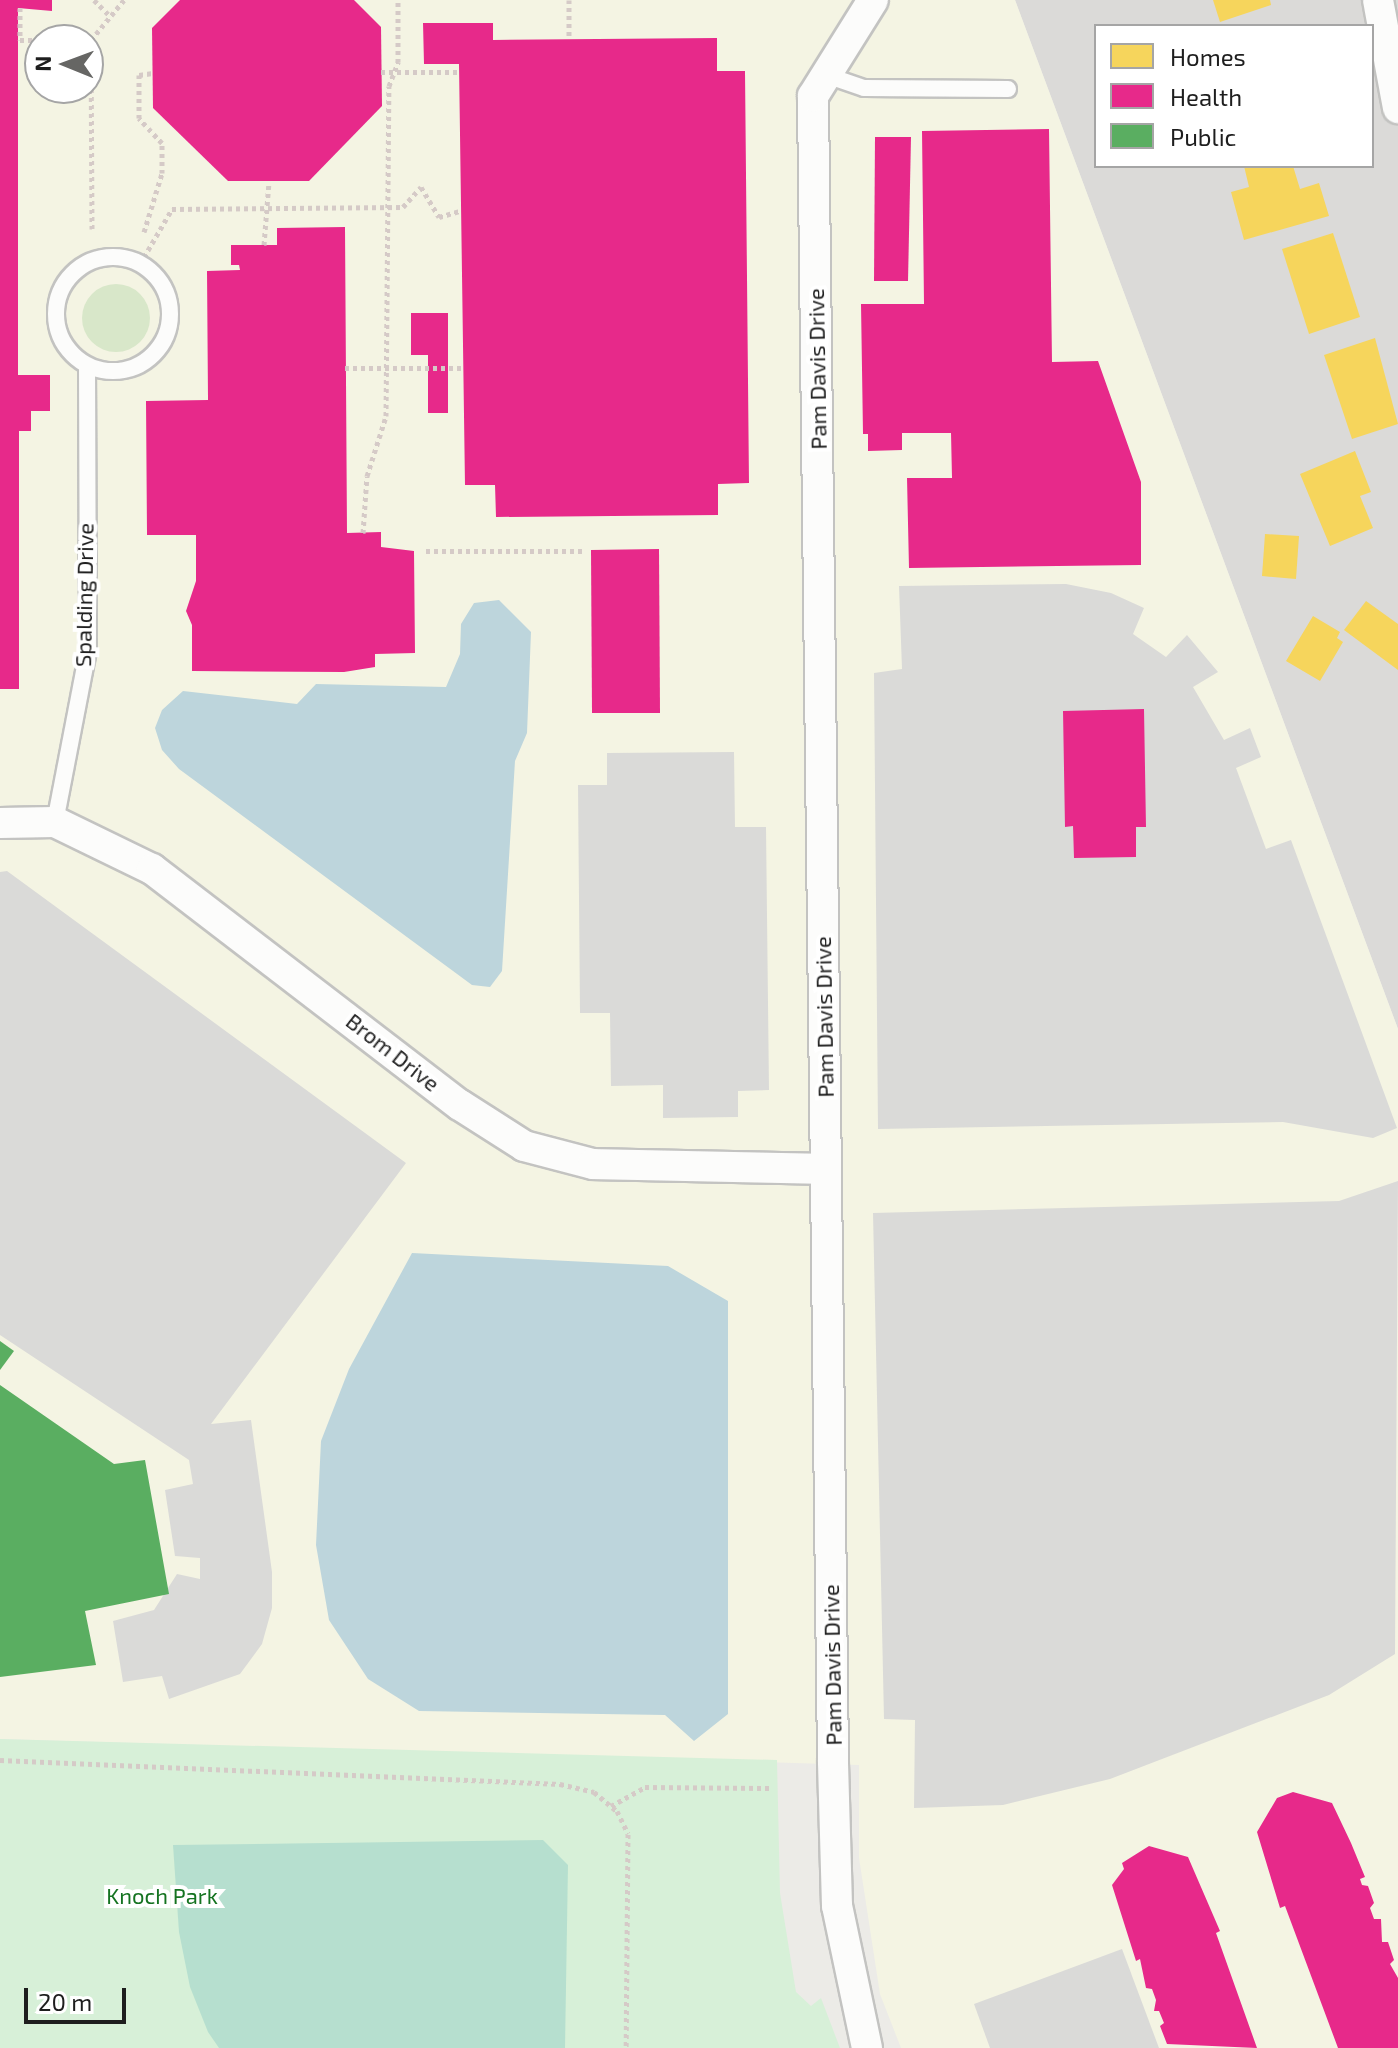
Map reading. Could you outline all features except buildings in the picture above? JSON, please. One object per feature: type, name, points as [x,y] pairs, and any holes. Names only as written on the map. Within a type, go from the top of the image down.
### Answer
[{"type":"street","name":"Pam Davis Drive","points":[[867,2048],[837,1906],[813,96],[873,0]]},
{"type":"street","points":[[1378,0],[1398,108]]},
{"type":"street","name":"Brom Drive","points":[[0,823],[55,822],[152,869],[460,1105],[524,1146],[593,1164],[826,1169]]},
{"type":"lane","points":[[826,75],[864,88],[1008,89]]},
{"type":"lane","points":[[123,258],[140,264],[166,293],[167,332],[159,349],[126,371],[87,366],[61,341],[56,305],[62,288],[88,263],[123,258]]},
{"type":"lane","name":"Spalding Drive","points":[[55,822],[88,651],[87,366]]},
{"type":"path","points":[[94,0],[110,16]]},
{"type":"path","points":[[104,24],[124,0]]},
{"type":"path","points":[[363,533],[367,476],[386,416],[389,86],[398,62],[398,0]]},
{"type":"path","points":[[569,0],[569,39]]},
{"type":"path","points":[[20,8],[20,40],[24,40]]},
{"type":"path","points":[[381,72],[459,72]]},
{"type":"path","points":[[144,232],[162,173],[162,143],[139,118],[139,75],[153,73]]},
{"type":"path","points":[[91,104],[92,229]]},
{"type":"path","points":[[264,245],[269,182]]},
{"type":"path","points":[[140,264],[172,209],[403,207],[421,187],[439,217],[460,211]]},
{"type":"path","points":[[345,368],[462,368]]},
{"type":"path","points":[[426,551],[583,551]]},
{"type":"path","points":[[0,1760],[560,1784],[594,1792],[611,1806],[628,1834],[626,2048]]},
{"type":"path","points":[[611,1806],[645,1787],[770,1788]]},
{"type":"shaded area","points":[[0,0],[1015,0],[1398,1029],[1398,2048],[901,2048],[880,1994],[859,1858],[859,1765],[0,1739]]},
{"type":"shaded area","points":[[1015,0],[1398,0],[1398,1029]]},
{"type":"shaded area","points":[[1066,584],[1111,593],[1144,608],[1133,634],[1166,657],[1187,635],[1218,672],[1193,687],[1224,740],[1250,728],[1261,757],[1236,768],[1266,849],[1291,840],[1397,1128],[1373,1138],[1283,1122],[878,1129],[874,673],[902,669],[899,586]]},
{"type":"shaded area","points":[[734,752],[735,827],[766,827],[769,1090],[738,1091],[738,1117],[663,1118],[663,1085],[611,1086],[610,1013],[580,1013],[578,785],[607,785],[607,753]]},
{"type":"shaded area","points":[[7,871],[406,1163],[211,1424],[251,1420],[272,1572],[272,1608],[262,1644],[240,1674],[169,1699],[162,1676],[123,1682],[113,1621],[154,1610],[177,1574],[200,1579],[200,1558],[175,1556],[165,1490],[193,1484],[189,1460],[0,1335],[0,872]]},
{"type":"shaded area","points":[[1398,1181],[1395,1654],[1329,1695],[1110,1779],[1003,1805],[914,1808],[915,1720],[884,1719],[873,1213],[1339,1201]]},
{"type":"shaded area","points":[[1122,1949],[1159,2048],[990,2048],[974,2004]]},
{"type":"green space","points":[[109,284],[123,284],[135,289],[145,299],[150,318],[145,337],[135,347],[123,352],[109,352],[97,347],[87,337],[82,325],[82,311],[87,299],[97,289]]},
{"type":"green space","name":"Knoch Park","points":[[0,1739],[777,1760],[780,1893],[796,1992],[811,2006],[821,1998],[840,2048],[0,2048]]},
{"type":"green space","points":[[543,1840],[568,1865],[565,2048],[219,2048],[208,2032],[190,1987],[179,1932],[173,1845]]},
{"type":"water","points":[[499,600],[531,632],[527,733],[515,761],[502,971],[490,987],[472,985],[179,769],[162,750],[155,728],[162,710],[183,691],[297,704],[316,684],[446,687],[460,654],[461,624],[474,603]]},
{"type":"water","points":[[412,1253],[668,1266],[728,1301],[728,1714],[694,1741],[665,1715],[419,1711],[368,1679],[329,1620],[316,1545],[321,1441],[349,1369]]}]
